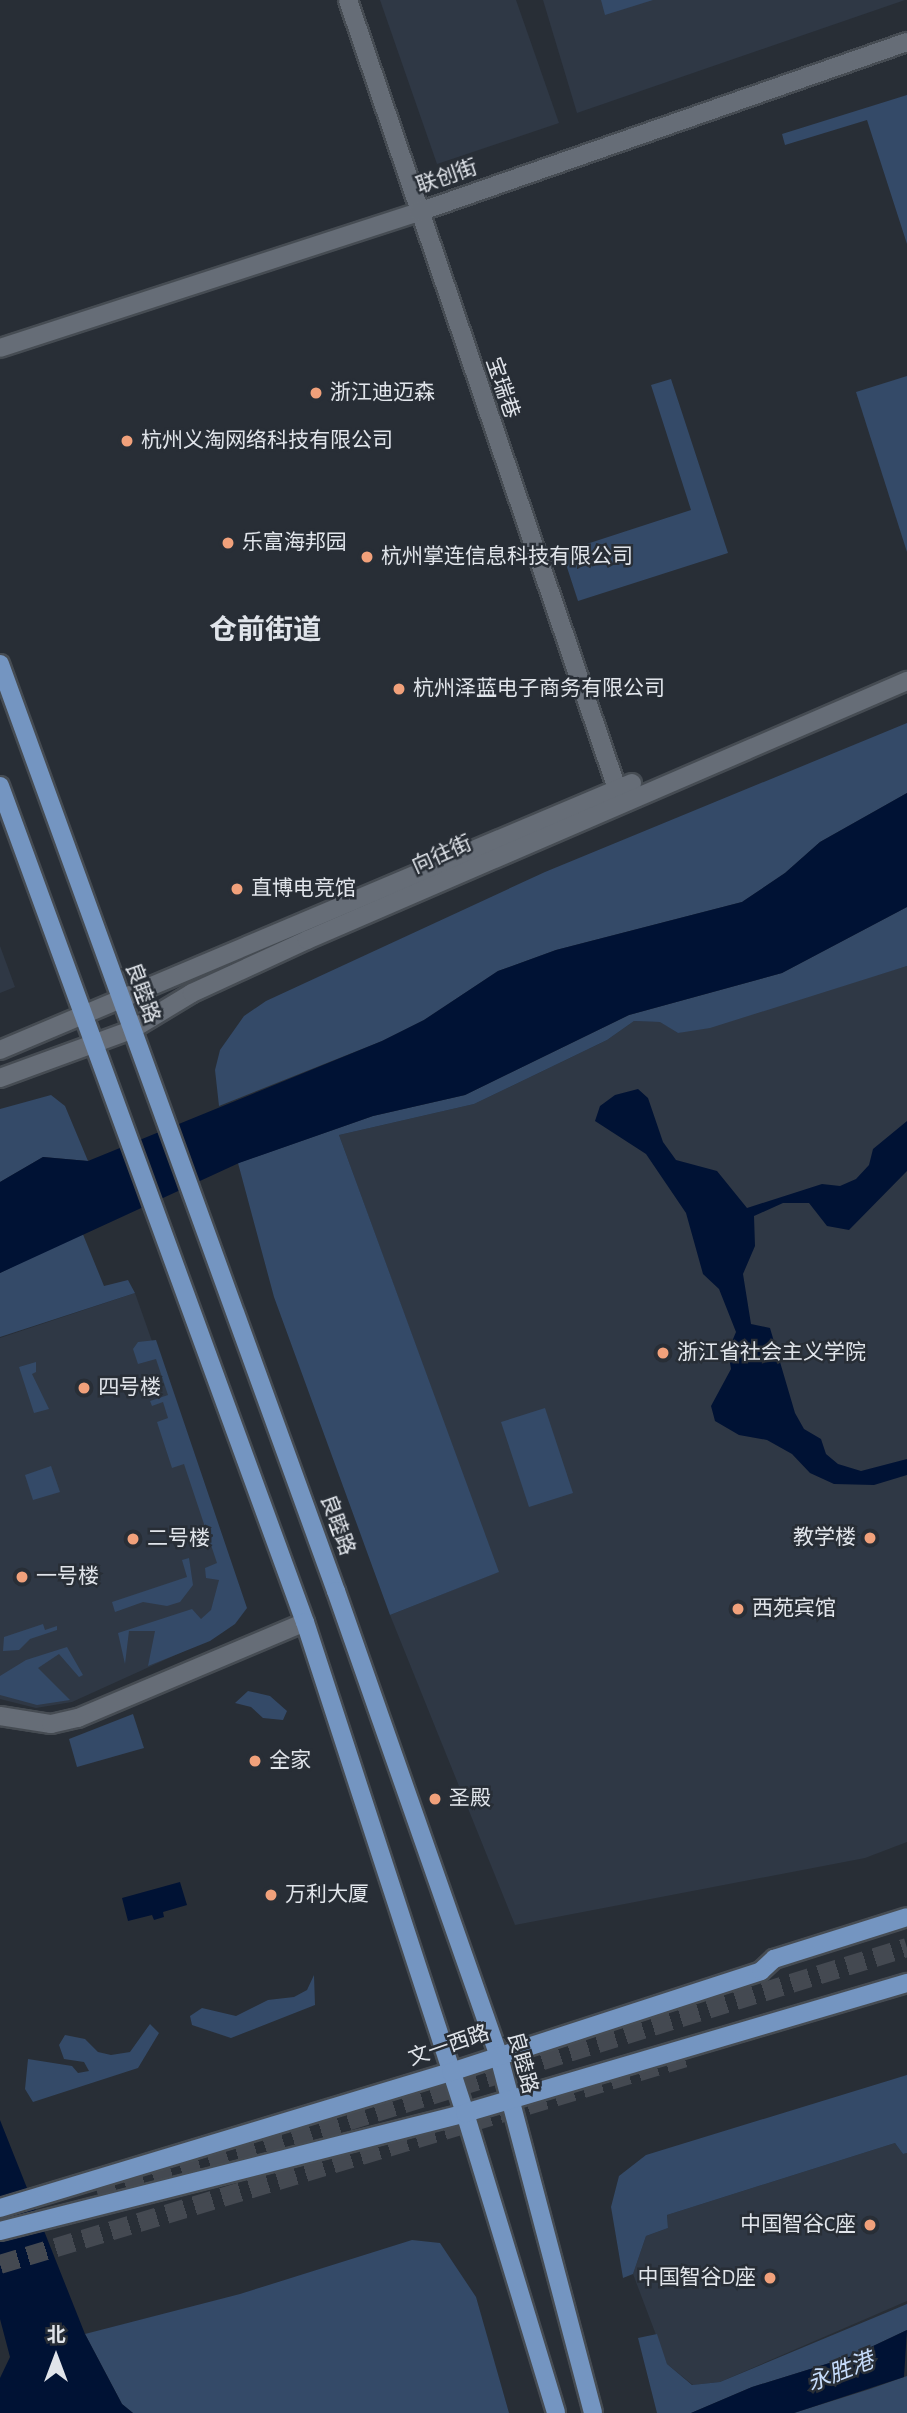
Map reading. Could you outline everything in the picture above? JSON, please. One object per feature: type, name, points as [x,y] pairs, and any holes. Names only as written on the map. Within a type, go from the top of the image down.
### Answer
[{"type":"main road","name":"良睦路","points":[[0,664],[206,1230],[498,2053],[593,2413]]},
{"type":"main road","points":[[0,786],[121,1111],[305,1622],[465,2113],[556,2413]]},
{"type":"main road","name":"文一西路","points":[[0,2208],[451,2072],[498,2053],[761,1971],[774,1959],[907,1917]]},
{"type":"main road","points":[[0,2231],[465,2113],[907,1983]]},
{"type":"street","name":"宝瑞巷","points":[[348,0],[617,789]]},
{"type":"street","name":"联创街","points":[[0,348],[419,212],[907,42]]},
{"type":"street","name":"向往街","points":[[0,1050],[84,1017],[310,916],[907,669]]},
{"type":"street","name":"向往街","points":[[0,1079],[131,1030],[192,993],[307,940],[907,681]]},
{"type":"street","points":[[0,1717],[51,1724],[78,1718],[305,1622]]},
{"type":"shaded area","points":[[380,0],[516,0],[559,123],[437,164]]},
{"type":"shaded area","points":[[543,0],[905,0],[577,113]]},
{"type":"shaded area","points":[[601,0],[653,0],[605,15]]},
{"type":"shaded area","points":[[907,95],[907,244],[867,120],[785,145],[782,134]]},
{"type":"shaded area","points":[[907,376],[907,552],[856,392]]},
{"type":"shaded area","points":[[671,379],[728,553],[578,601],[562,552],[691,510],[651,385]]},
{"type":"shaded area","points":[[907,723],[907,793],[820,842],[785,873],[742,902],[556,950],[498,971],[424,1020],[382,1041],[219,1106],[215,1070],[220,1050],[244,1016],[266,1001],[545,872]]},
{"type":"shaded area","points":[[907,907],[907,966],[710,1028],[678,1033],[660,1022],[634,1021],[607,1040],[474,1104],[339,1135],[499,1572],[390,1615],[274,1297],[238,1163],[373,1116],[465,1095],[629,1015],[782,973]]},
{"type":"shaded area","points":[[0,946],[15,987],[0,993]]},
{"type":"shaded area","name":"浙江省社会主义学院","points":[[907,966],[907,1842],[865,1858],[515,1925],[390,1615],[498,1572],[339,1135],[474,1104],[607,1040],[634,1021],[661,1022],[678,1033]]},
{"type":"shaded area","points":[[51,1095],[65,1106],[88,1161],[43,1157],[0,1182],[0,1109]]},
{"type":"shaded area","points":[[82,1232],[104,1286],[128,1280],[135,1293],[0,1337],[0,1273]]},
{"type":"shaded area","points":[[135,1293],[244,1602],[213,1638],[72,1702],[36,1708],[0,1699],[0,1338]]},
{"type":"shaded area","points":[[156,1340],[247,1608],[235,1624],[210,1641],[148,1666],[155,1631],[129,1631],[125,1664],[118,1633],[192,1609],[201,1619],[211,1610],[219,1580],[206,1578],[205,1568],[217,1563],[184,1464],[172,1468],[157,1422],[168,1418],[163,1402],[152,1406],[150,1401],[168,1395],[156,1359],[138,1364],[133,1349],[138,1342]]},
{"type":"shaded area","points":[[36,1362],[36,1372],[32,1374],[49,1409],[34,1413],[19,1367]]},
{"type":"shaded area","points":[[545,1408],[573,1493],[529,1507],[501,1422]]},
{"type":"shaded area","points":[[51,1466],[60,1492],[33,1500],[25,1475]]},
{"type":"shaded area","points":[[189,1558],[193,1585],[180,1602],[167,1606],[143,1602],[115,1612],[112,1602],[187,1577],[182,1560]]},
{"type":"shaded area","points":[[43,1624],[45,1630],[57,1626],[57,1630],[30,1639],[19,1650],[3,1651],[4,1637]]},
{"type":"shaded area","points":[[67,1647],[83,1675],[79,1677],[59,1654],[38,1668],[70,1700],[37,1705],[0,1695],[0,1676],[26,1660]]},
{"type":"shaded area","points":[[248,1691],[270,1696],[287,1711],[283,1720],[263,1718],[251,1707],[235,1703]]},
{"type":"shaded area","points":[[133,1714],[144,1748],[77,1767],[69,1739]]},
{"type":"shaded area","points":[[314,1975],[315,2005],[231,2038],[192,2025],[190,2016],[202,2008],[236,2016],[268,2000],[294,1997],[307,1990]]},
{"type":"shaded area","points":[[150,2024],[159,2033],[138,2068],[33,2102],[25,2089],[28,2059],[72,2066],[78,2073],[89,2071],[84,2062],[64,2059],[59,2045],[65,2035],[85,2039],[98,2052],[111,2055],[130,2052]]},
{"type":"shaded area","points":[[907,2075],[907,2153],[903,2154],[895,2143],[667,2215],[668,2228],[646,2236],[633,2274],[623,2278],[611,2207],[619,2176],[646,2155]]},
{"type":"shaded area","points":[[895,2143],[903,2154],[907,2153],[907,2301],[720,2382],[693,2385],[667,2364],[633,2274],[646,2236],[668,2228],[667,2215]]},
{"type":"shaded area","points":[[412,2240],[440,2243],[476,2297],[509,2413],[133,2413],[122,2404],[85,2334],[240,2294]]},
{"type":"shaded area","points":[[907,2304],[907,2330],[852,2356],[752,2387],[691,2413],[657,2413],[638,2338],[657,2334],[667,2364],[692,2385],[720,2382]]},
{"type":"shaded area","points":[[907,2376],[907,2413],[794,2413],[870,2389]]},
{"type":"water","points":[[907,793],[907,907],[782,973],[629,1015],[465,1095],[373,1116],[239,1163],[0,1273],[0,1182],[43,1157],[88,1161],[382,1041],[424,1020],[498,971],[556,950],[742,902],[785,873],[820,842]]},
{"type":"water","points":[[638,1089],[648,1098],[663,1142],[676,1160],[717,1171],[747,1208],[822,1184],[840,1186],[856,1179],[869,1165],[873,1149],[907,1121],[907,1171],[849,1230],[827,1226],[809,1203],[783,1203],[754,1216],[755,1246],[743,1274],[751,1324],[770,1328],[795,1413],[804,1429],[821,1439],[826,1454],[838,1464],[861,1471],[907,1459],[907,1475],[874,1485],[834,1484],[810,1473],[792,1454],[767,1440],[739,1435],[715,1421],[711,1406],[731,1369],[728,1351],[736,1332],[719,1289],[703,1274],[686,1213],[646,1154],[595,1121],[600,1106],[615,1095]]},
{"type":"water","points":[[180,1882],[187,1905],[163,1912],[164,1917],[154,1920],[152,1915],[128,1921],[122,1898]]},
{"type":"water","points":[[0,2120],[85,2334],[122,2404],[133,2413],[0,2413],[0,2378],[10,2357],[0,2319]]},
{"type":"water","name":"永胜港","points":[[907,2330],[904,2377],[794,2413],[691,2413],[752,2387],[852,2356]]},
{"type":"tunnel","points":[[99,2198],[907,1947]]},
{"type":"tunnel","points":[[0,2264],[686,2057]]},
{"type":"place","name":"浙江迪迈森","points":[[316,393]]},
{"type":"place","name":"杭州义淘网络科技有限公司","points":[[127,441]]},
{"type":"place","name":"乐富海邦园","points":[[228,543]]},
{"type":"place","name":"杭州掌连信息科技有限公司","points":[[367,557]]},
{"type":"place","name":"杭州泽蓝电子商务有限公司","points":[[399,689]]},
{"type":"place","name":"直博电竞馆","points":[[237,889]]},
{"type":"place","name":"浙江省社会主义学院","points":[[663,1353]]},
{"type":"place","name":"四号楼","points":[[84,1388]]},
{"type":"place","name":"教学楼","points":[[870,1538]]},
{"type":"place","name":"二号楼","points":[[133,1539]]},
{"type":"place","name":"一号楼","points":[[22,1577]]},
{"type":"place","name":"西苑宾馆","points":[[738,1609]]},
{"type":"place","name":"全家","points":[[255,1761]]},
{"type":"place","name":"圣殿","points":[[435,1799]]},
{"type":"place","name":"万利大厦","points":[[271,1895]]},
{"type":"place","name":"中国智谷C座","points":[[870,2225]]},
{"type":"place","name":"中国智谷D座","points":[[770,2278]]},
{"type":"district","name":"仓前街道","points":[[265,631]]}]
